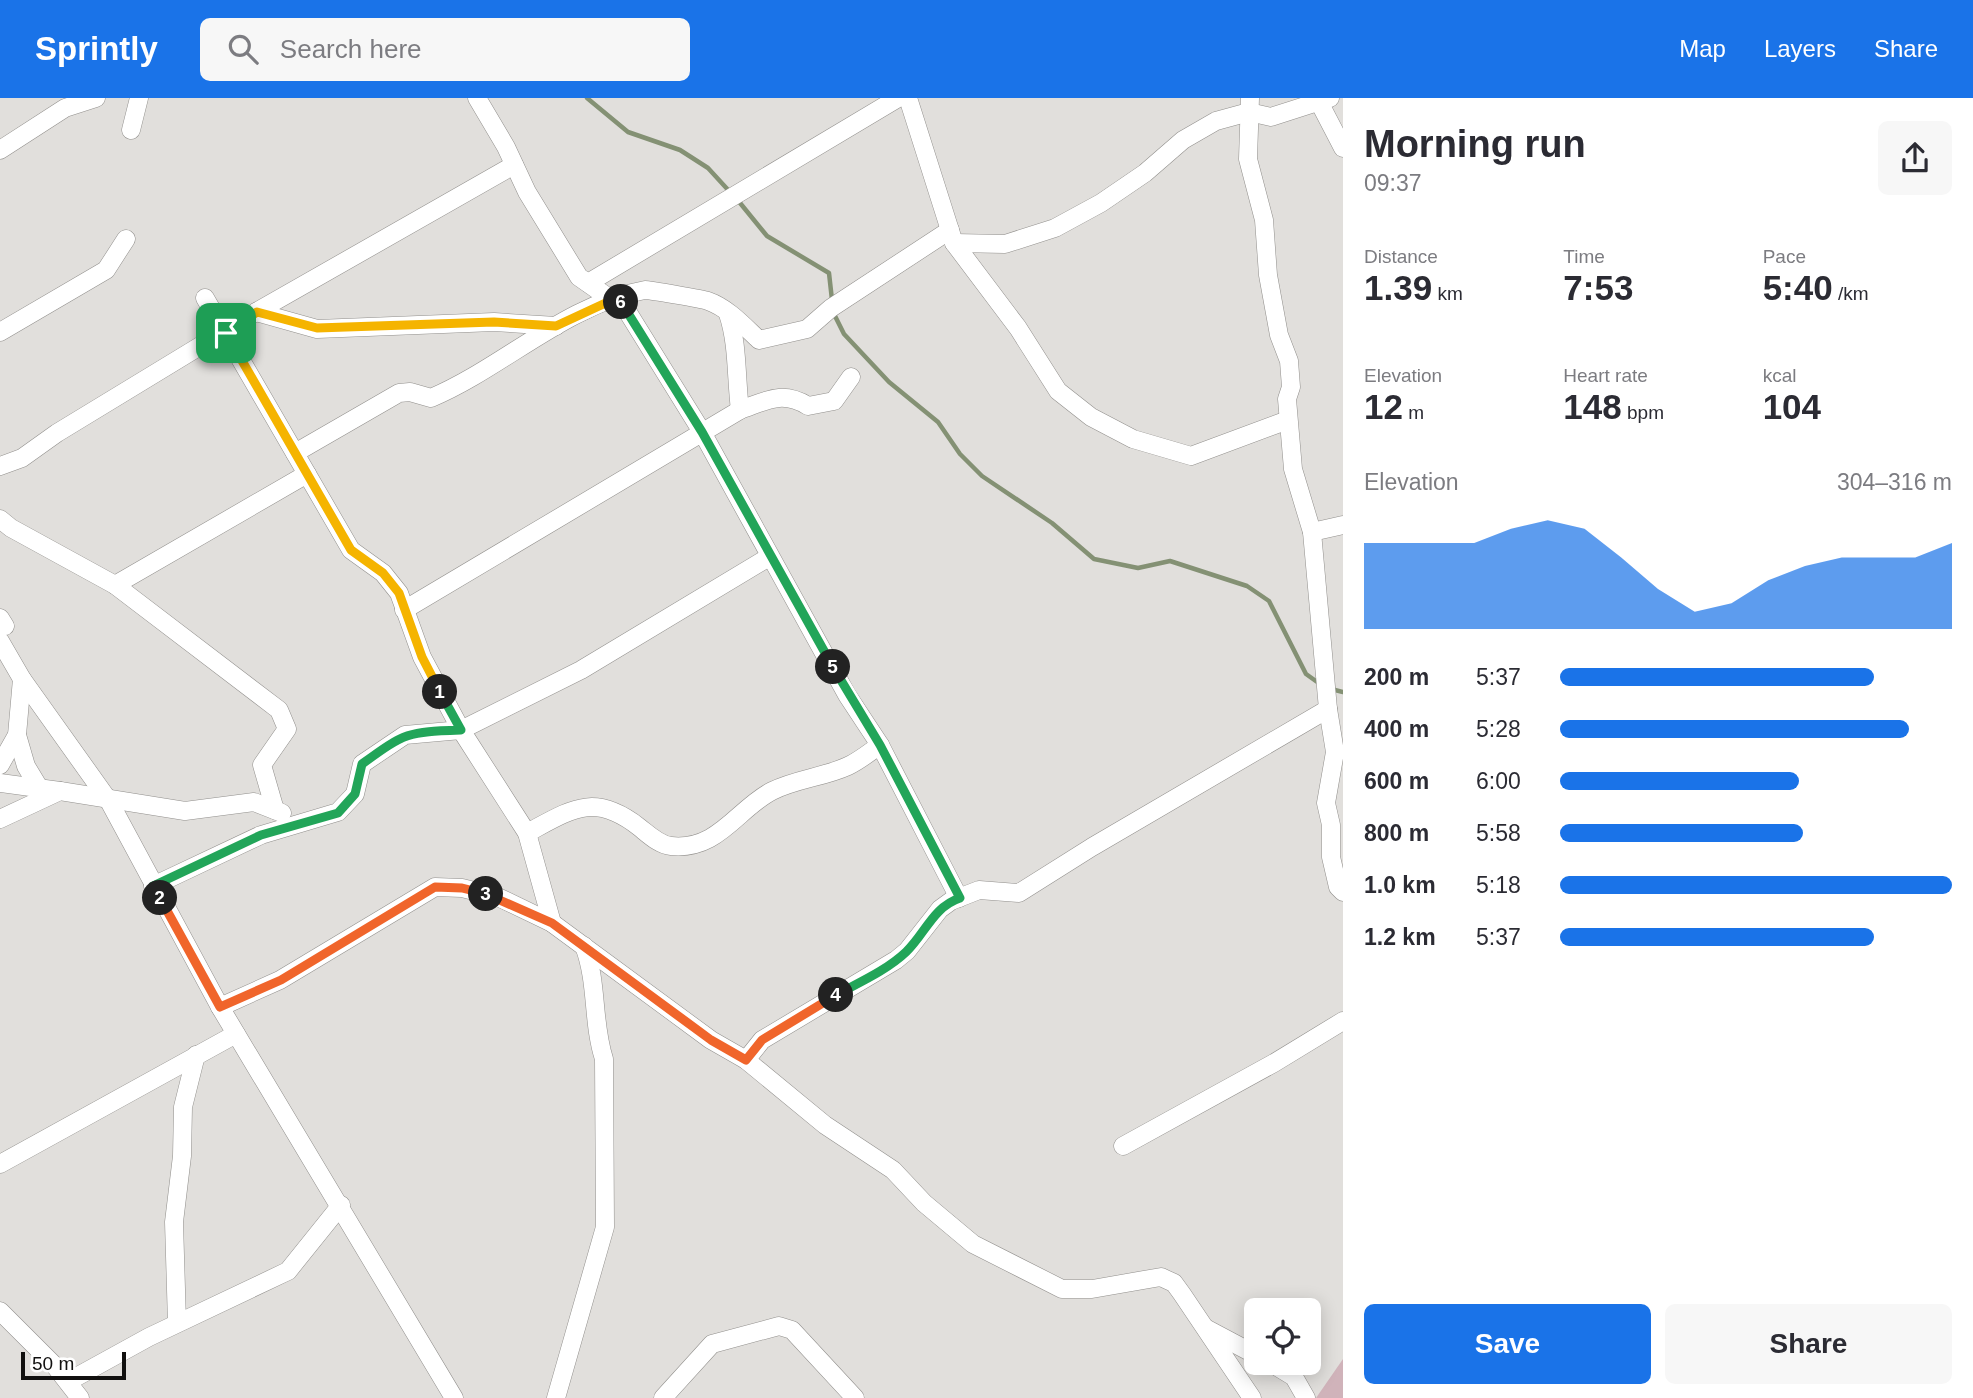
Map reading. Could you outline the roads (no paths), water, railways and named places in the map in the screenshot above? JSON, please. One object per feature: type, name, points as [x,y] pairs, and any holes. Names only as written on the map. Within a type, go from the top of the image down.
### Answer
[{"type":"street","points":[[0,150],[65,108],[96,98]]},
{"type":"street","points":[[131,130],[139,98]]},
{"type":"street","points":[[477,98],[579,277],[615,299],[702,432],[847,695],[880,745],[960,898]]},
{"type":"street","points":[[588,283],[898,98]]},
{"type":"street","points":[[908,98],[952,237],[1018,328],[1058,391],[1102,422],[1133,439],[1191,456],[1288,420]]},
{"type":"street","points":[[1250,105],[1271,117],[1322,100],[1343,148]]},
{"type":"street","points":[[295,453],[399,393],[410,392],[431,398],[556,326],[615,299],[648,289],[708,301],[727,311],[759,340],[807,328],[831,308],[952,237],[1005,244],[1055,228],[1101,203],[1145,173],[1183,140],[1250,105]]},
{"type":"street","points":[[1250,105],[1248,159],[1264,220],[1268,275],[1279,335],[1289,361],[1288,420],[1293,469],[1312,532],[1328,709],[1335,752],[1326,803],[1331,825],[1331,857],[1343,892]]},
{"type":"street","points":[[0,466],[22,458],[257,312],[514,164]]},
{"type":"street","points":[[0,332],[106,270],[126,239]]},
{"type":"street","points":[[205,298],[351,550],[383,573],[399,593],[422,657],[461,730],[527,833],[552,923]]},
{"type":"street","points":[[727,311],[735,335],[734,365],[740,410]]},
{"type":"street","points":[[257,312],[317,328],[494,322],[556,326]]},
{"type":"street","points":[[404,610],[740,410],[770,400],[793,397],[808,407],[834,401],[851,377]]},
{"type":"street","points":[[115,585],[307,474]]},
{"type":"street","points":[[0,519],[10,528],[115,585],[279,710],[287,729],[262,765],[275,810]]},
{"type":"street","points":[[1312,532],[1343,525]]},
{"type":"street","points":[[153,886],[261,835],[338,813],[355,794],[362,764],[396,739],[413,732],[461,730],[580,670],[769,557]]},
{"type":"street","points":[[2,626],[22,679],[109,800],[220,1007],[341,1205],[373,1266],[454,1398]]},
{"type":"street","points":[[22,679],[17,735],[26,766],[38,786]]},
{"type":"street","points":[[746,1060],[762,1040],[896,960],[907,951],[940,909],[979,890],[1019,893],[1092,846],[1328,709]]},
{"type":"street","points":[[0,765],[17,735]]},
{"type":"street","points":[[527,833],[572,809],[601,807],[618,811],[653,838],[669,846],[692,844],[724,831],[772,791],[849,766],[880,745]]},
{"type":"street","points":[[0,783],[38,786],[185,811],[254,802],[301,822]]},
{"type":"street","points":[[0,819],[60,791]]},
{"type":"street","points":[[220,1007],[281,980],[435,887],[462,888],[498,897],[552,923],[711,1040],[746,1060],[825,1125],[893,1170],[924,1203],[974,1244],[1062,1289],[1091,1289],[1161,1277],[1168,1279],[1252,1398]]},
{"type":"street","points":[[556,1398],[605,1227],[604,1059],[598,1039],[592,969],[583,945]]},
{"type":"street","points":[[1123,1146],[1274,1063],[1343,1021]]},
{"type":"street","points":[[0,1164],[236,1034]]},
{"type":"street","points":[[177,1323],[174,1222],[182,1156],[183,1107],[196,1055]]},
{"type":"street","points":[[0,1311],[75,1392],[177,1323],[288,1271],[341,1205]]},
{"type":"street","points":[[663,1398],[712,1344],[779,1326],[792,1329],[855,1398]]},
{"type":"street","points":[[1205,1328],[1244,1349]]},
{"type":"street","points":[[1291,1375],[1306,1398]]},
{"type":"waterway","points":[[587,98],[628,132],[680,150],[708,168],[730,192]]},
{"type":"waterway","points":[[736,198],[767,236],[829,273],[832,300]]},
{"type":"waterway","points":[[833,312],[844,334],[889,382],[938,422],[960,454],[982,476],[1052,523],[1094,559],[1138,568],[1170,561],[1247,586],[1269,601],[1306,674],[1320,684]]},
{"type":"waterway","points":[[1331,689],[1343,692]]}]
